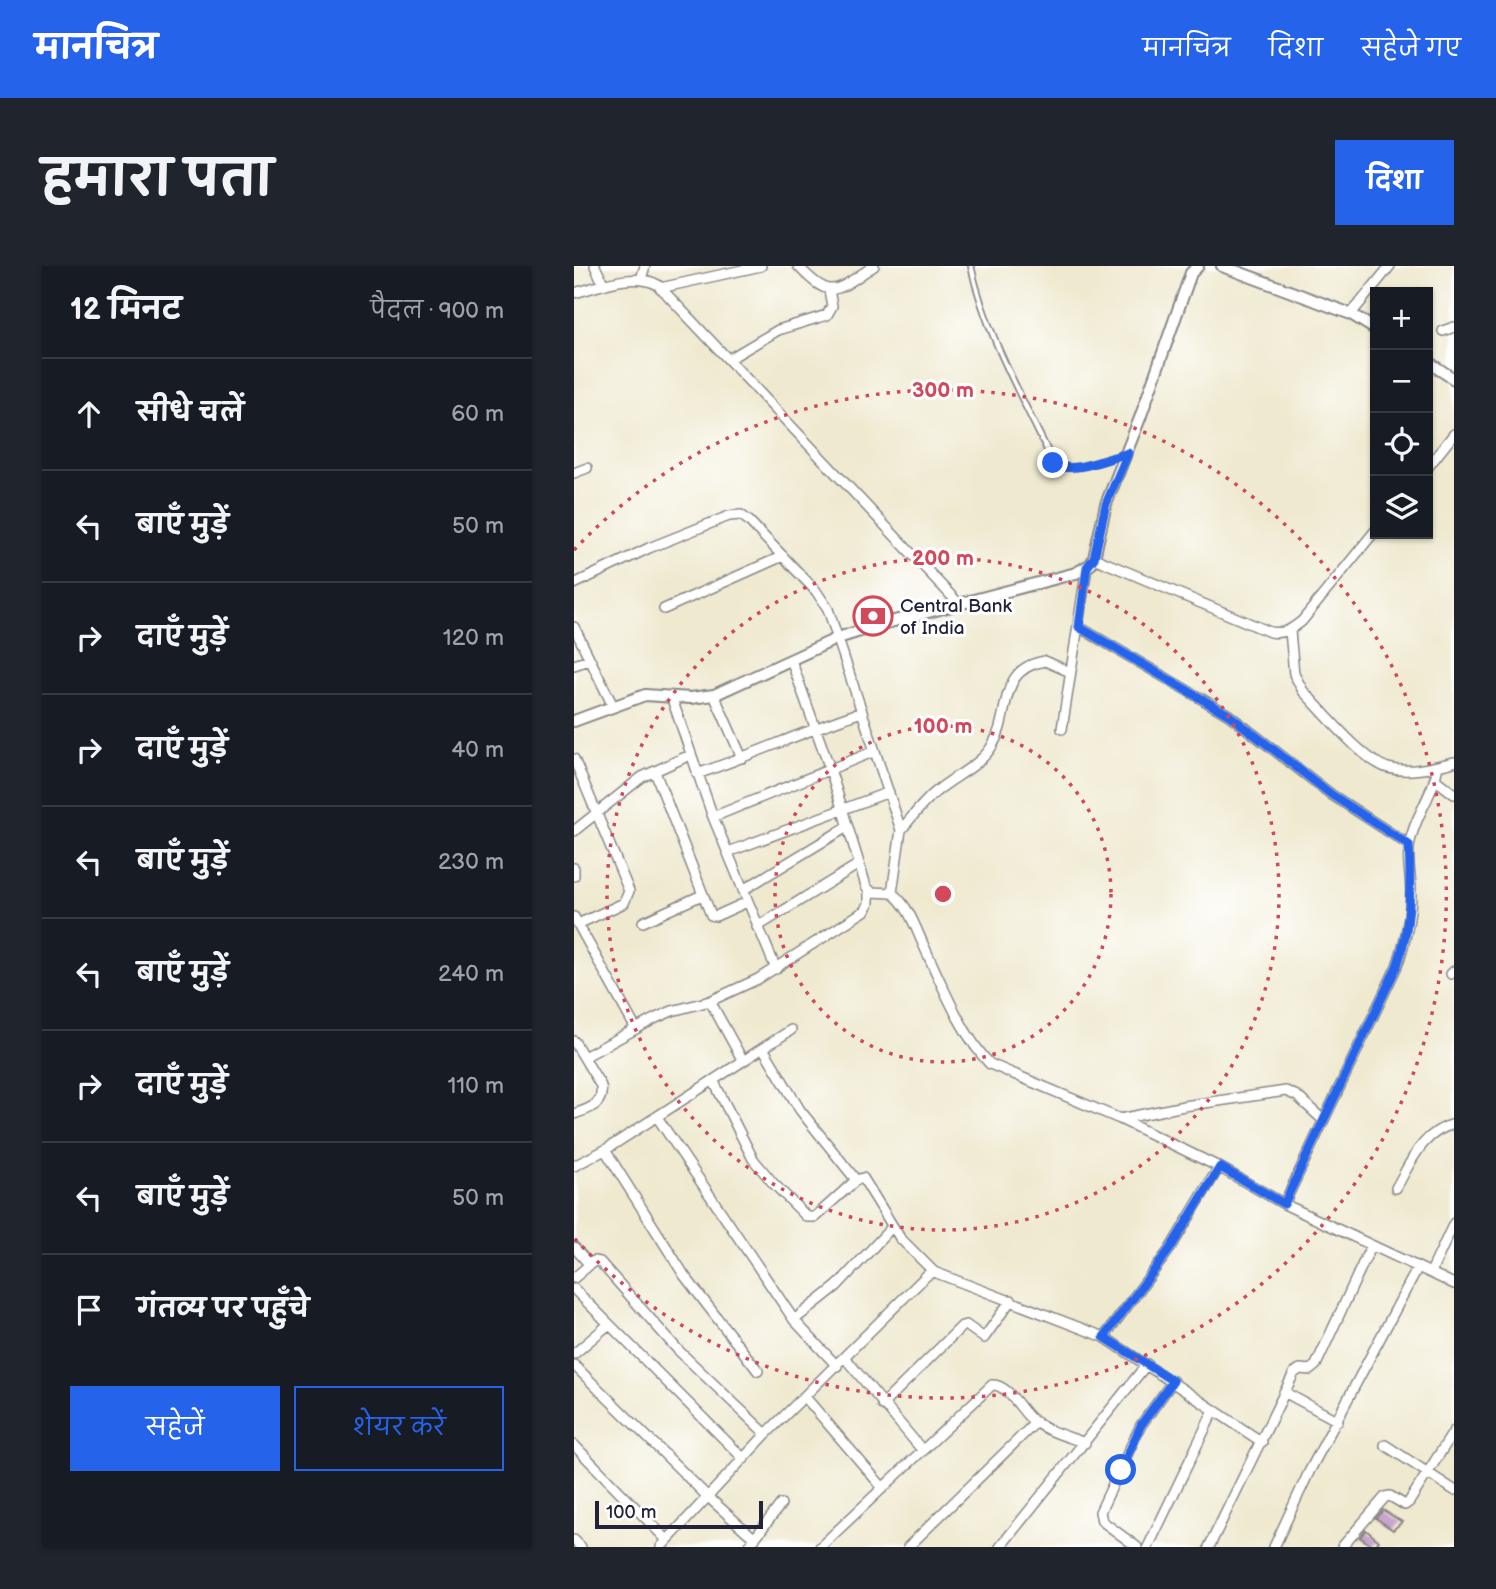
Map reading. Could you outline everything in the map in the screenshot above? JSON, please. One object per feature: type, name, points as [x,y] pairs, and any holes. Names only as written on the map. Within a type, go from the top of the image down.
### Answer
[{"type":"street","points":[[595,266],[604,285]]},
{"type":"street","points":[[641,279],[645,266]]},
{"type":"street","points":[[660,288],[761,266]]},
{"type":"street","points":[[798,266],[819,287],[829,290],[838,289],[874,266]]},
{"type":"street","points":[[1062,729],[1090,562],[1106,504],[1128,453],[1191,273],[1197,266]]},
{"type":"street","points":[[1223,266],[1351,314],[1370,326]]},
{"type":"street","points":[[1351,314],[1390,266]]},
{"type":"street","points":[[574,293],[641,279],[660,288],[960,605]]},
{"type":"street","points":[[729,359],[778,330],[827,315],[832,306],[829,290]]},
{"type":"street","points":[[1443,331],[1454,327]]},
{"type":"street","points":[[1433,365],[1454,379]]},
{"type":"street","points":[[1433,461],[1454,434]]},
{"type":"street","points":[[574,473],[587,468]]},
{"type":"street","points":[[574,584],[649,548],[734,514],[749,521],[822,598],[838,638],[901,830],[892,893]]},
{"type":"street","points":[[1090,562],[1270,632],[1290,631],[1302,621],[1370,537]]},
{"type":"street","points":[[664,609],[783,556]]},
{"type":"street","points":[[574,721],[645,695],[691,698],[714,695],[838,638],[1076,573],[1090,562]]},
{"type":"street","points":[[574,627],[613,706]]},
{"type":"street","points":[[1079,627],[1229,715],[1332,795],[1409,845]]},
{"type":"street","points":[[1290,631],[1296,680],[1303,691],[1368,757],[1386,768],[1396,770],[1454,762]]},
{"type":"street","points":[[574,665],[589,660]]},
{"type":"street","points":[[584,1056],[672,1011],[710,1001],[776,969],[866,910],[869,891],[816,727],[791,660]]},
{"type":"street","points":[[901,830],[936,792],[993,746],[1012,681],[1022,669],[1045,661],[1070,672]]},
{"type":"street","points":[[714,695],[742,758]]},
{"type":"street","points":[[671,696],[713,817],[776,969]]},
{"type":"street","points":[[697,774],[816,727],[862,712]]},
{"type":"street","points":[[713,817],[875,751]]},
{"type":"street","points":[[574,831],[636,782],[690,755]]},
{"type":"street","points":[[574,758],[577,772],[629,895],[621,905],[576,920],[636,1029]]},
{"type":"street","points":[[1284,1204],[1397,966],[1404,945],[1411,892],[1409,845],[1436,780],[1438,766]]},
{"type":"street","points":[[655,772],[702,895],[713,916],[747,902]]},
{"type":"street","points":[[1436,780],[1454,794]]},
{"type":"street","points":[[728,852],[888,792]]},
{"type":"street","points":[[743,890],[847,827]]},
{"type":"street","points":[[757,928],[859,864]]},
{"type":"street","points":[[574,868],[574,876]]},
{"type":"street","points":[[869,891],[892,893],[906,908],[975,1047],[1003,1070],[1120,1119],[1220,1167],[1284,1204],[1454,1284]]},
{"type":"street","points":[[643,922],[702,895]]},
{"type":"street","points":[[710,1001],[743,1061]]},
{"type":"street","points":[[574,1166],[605,1150],[791,1030]]},
{"type":"street","points":[[574,1041],[601,1086],[601,1098],[592,1108],[574,1114]]},
{"type":"street","points":[[763,1048],[800,1110],[856,1180]]},
{"type":"street","points":[[713,1080],[753,1159],[807,1217],[816,1217],[856,1180],[863,1178],[892,1227],[934,1272],[1104,1337],[1262,1442]]},
{"type":"street","points":[[1120,1119],[1286,1091],[1297,1096],[1323,1120]]},
{"type":"street","points":[[657,1117],[794,1320],[837,1366]]},
{"type":"street","points":[[1396,1188],[1423,1142],[1434,1133],[1454,1125]]},
{"type":"street","points":[[605,1150],[684,1275],[758,1371]]},
{"type":"street","points":[[1104,1337],[1170,1249],[1220,1167]]},
{"type":"street","points":[[1431,1272],[1454,1223]]},
{"type":"street","points":[[794,1320],[837,1286],[892,1227]]},
{"type":"street","points":[[1209,1547],[1294,1373],[1310,1370],[1316,1364],[1371,1246]]},
{"type":"street","points":[[574,1247],[589,1264]]},
{"type":"street","points":[[574,1278],[589,1264],[596,1260],[600,1262],[678,1350],[766,1434]]},
{"type":"street","points":[[1274,1547],[1309,1472],[1418,1268]]},
{"type":"street","points":[[574,1445],[664,1543],[766,1434],[927,1275],[934,1272]]},
{"type":"street","points":[[574,1289],[744,1459]]},
{"type":"street","points":[[882,1405],[962,1326],[966,1325],[985,1338],[1011,1300]]},
{"type":"street","points":[[574,1353],[609,1324]]},
{"type":"street","points":[[845,1358],[923,1451]]},
{"type":"street","points":[[1000,1547],[1147,1364]]},
{"type":"street","points":[[574,1365],[707,1496],[755,1539]]},
{"type":"street","points":[[1138,1547],[1102,1521],[1100,1512],[1141,1425],[1173,1381]]},
{"type":"street","points":[[820,1547],[992,1385],[1004,1388],[1036,1422],[1086,1443]]},
{"type":"street","points":[[1284,1392],[1338,1420]]},
{"type":"street","points":[[805,1397],[883,1488]]},
{"type":"street","points":[[1148,1547],[1214,1410]]},
{"type":"street","points":[[908,1547],[1036,1422]]},
{"type":"street","points":[[1342,1547],[1385,1497],[1390,1496],[1402,1504],[1408,1504],[1454,1431]]},
{"type":"street","points":[[1385,1445],[1454,1490]]},
{"type":"street","points":[[748,1547],[781,1504]]},
{"type":"street","points":[[574,1540],[581,1547]]},
{"type":"lane","points":[[971,266],[990,330],[1053,463],[1058,467],[1071,468],[1128,453]]},
{"type":"building","points":[[1383,1510],[1402,1522],[1393,1530],[1376,1518]]},
{"type":"building","points":[[1366,1530],[1379,1541],[1374,1547],[1360,1537]]},
{"type":"place","name":"Central Bank of India","points":[[873,616]]},
{"type":"route","points":[[1053,463],[1058,467],[1071,468],[1128,453],[1106,504],[1094,558],[1087,567],[1079,627],[1229,715],[1332,795],[1409,845],[1411,892],[1404,945],[1397,966],[1284,1204],[1220,1167],[1170,1249],[1104,1337],[1173,1381],[1147,1414],[1121,1470]]}]
